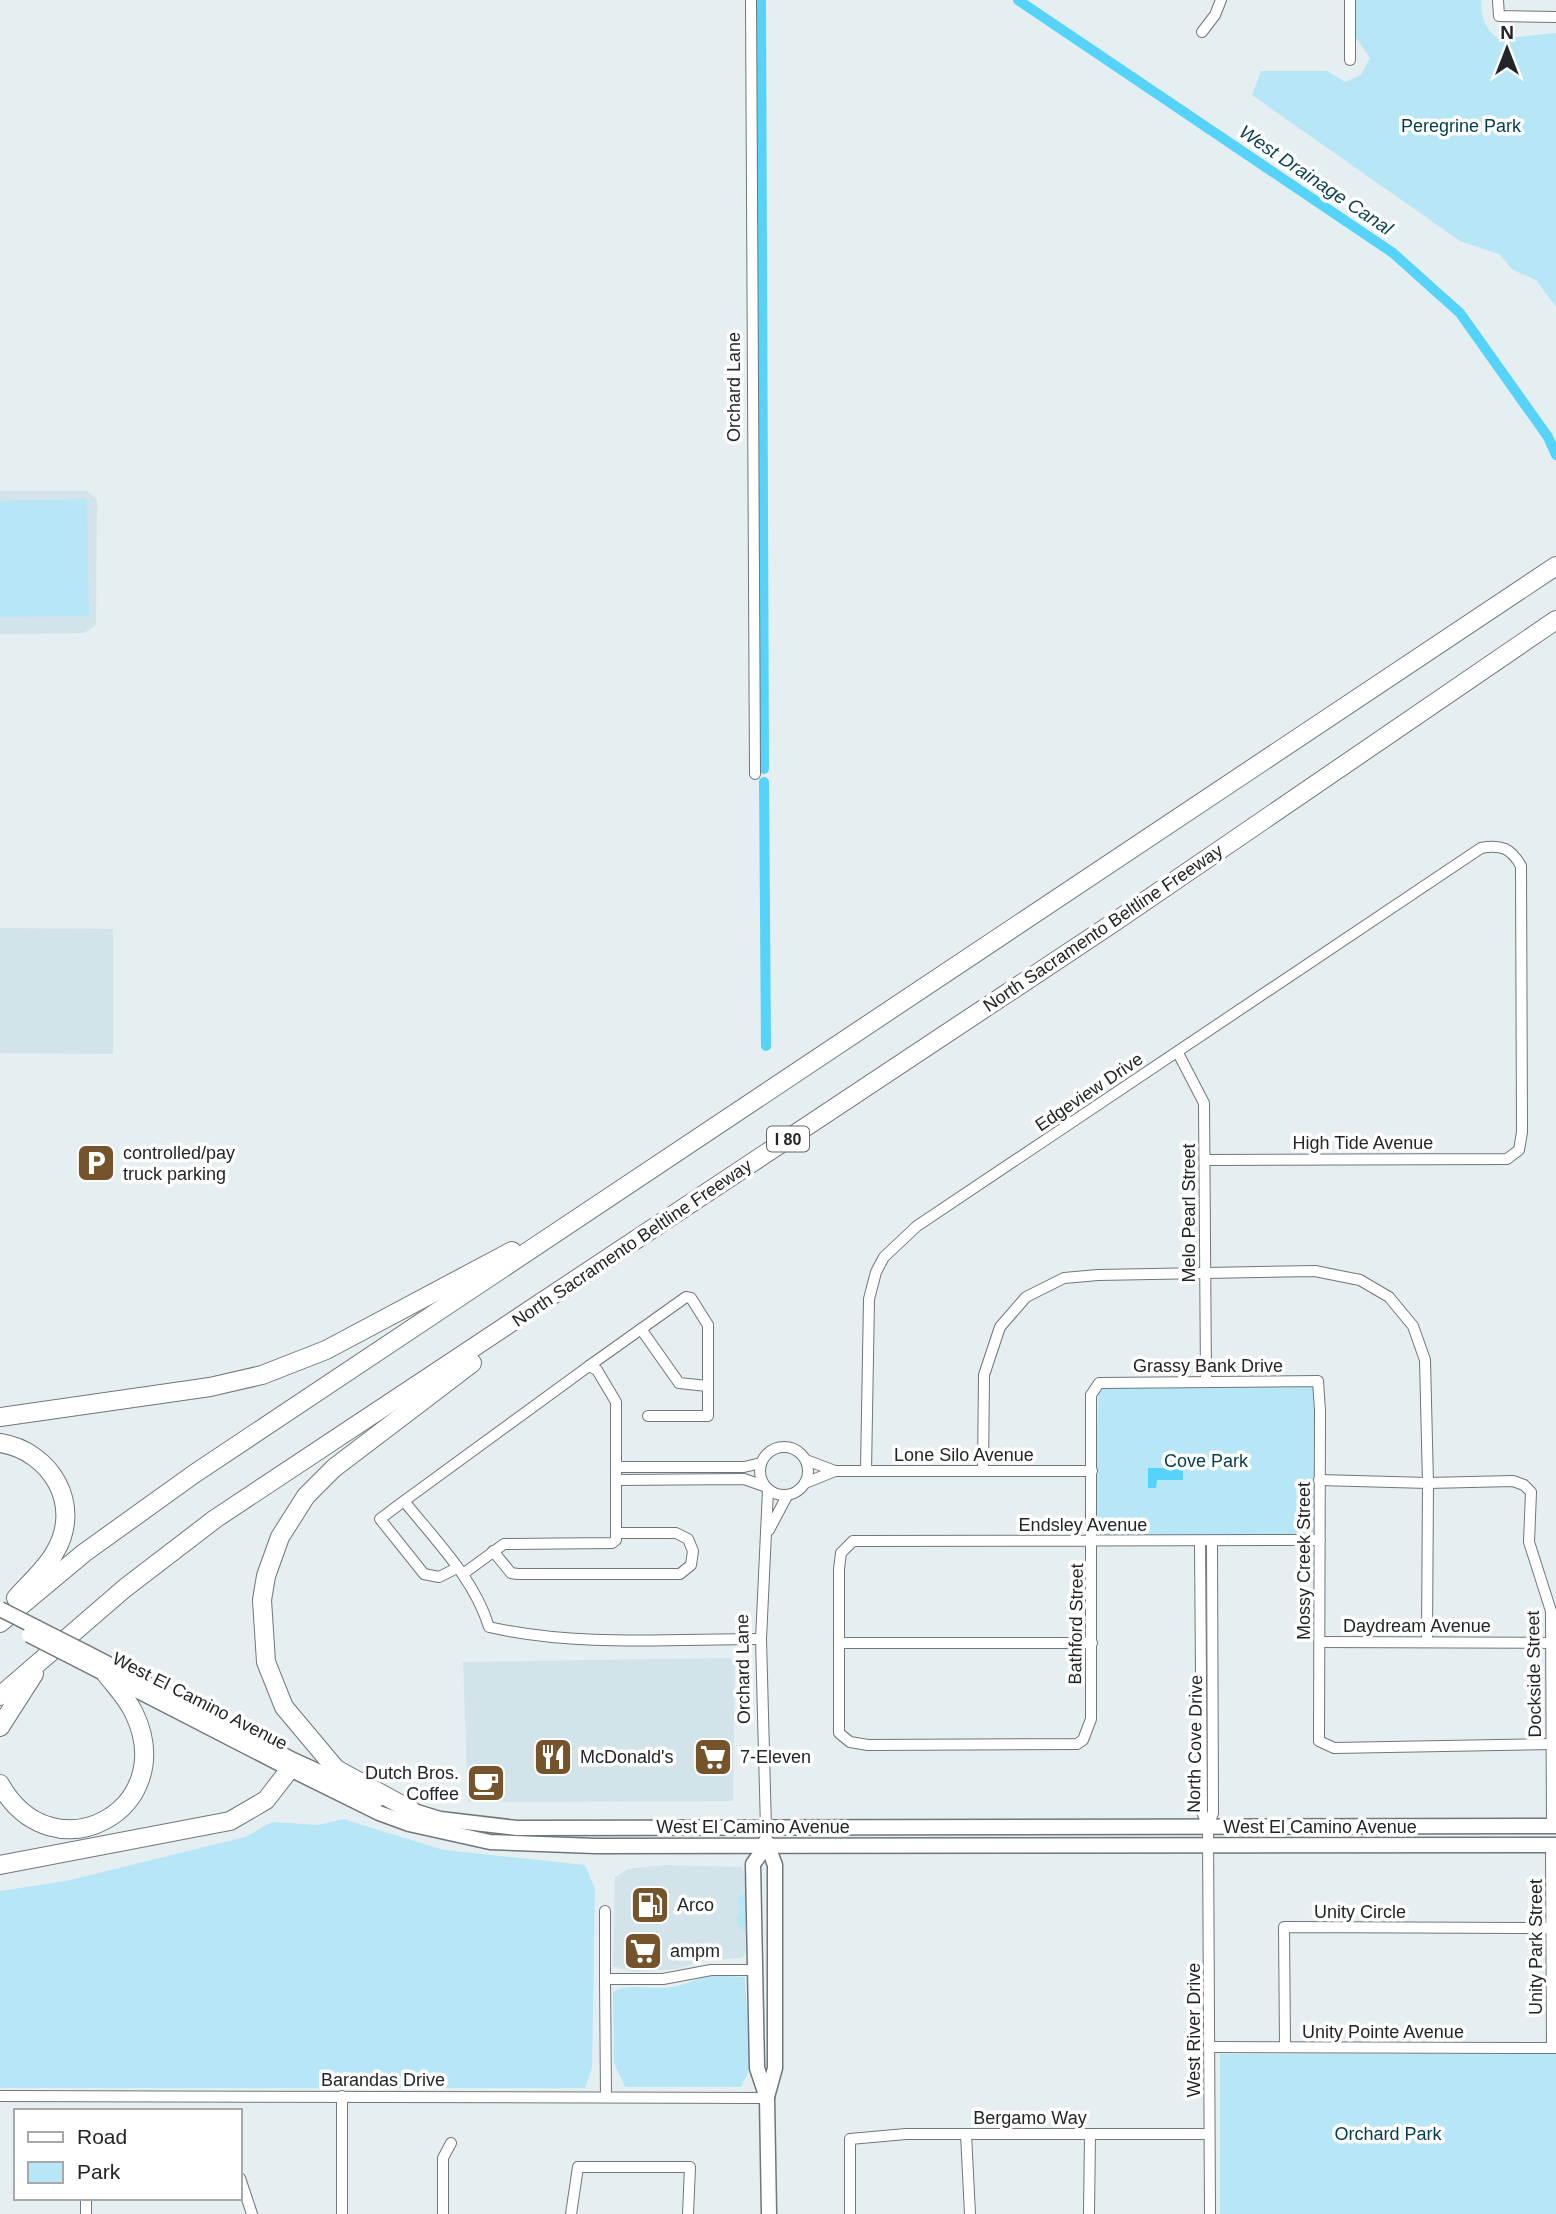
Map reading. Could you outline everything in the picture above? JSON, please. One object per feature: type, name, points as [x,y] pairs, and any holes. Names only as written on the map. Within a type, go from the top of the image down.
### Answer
[{"type":"highway","points":[[0,1620],[137,1513],[1556,566]]},
{"type":"highway","name":"North Sacramento Beltline Freeway","points":[[0,1696],[135,1580],[215,1519],[1113,923],[1556,620]]},
{"type":"highway","points":[[0,1418],[210,1387],[294,1364],[326,1350],[604,1201]]},
{"type":"highway","points":[[411,1810],[336,1769],[300,1730],[276,1695],[266,1662],[261,1616],[266,1576],[273,1552],[292,1515],[322,1479],[597,1266]]},
{"type":"highway","points":[[0,1443],[18,1446],[40,1459],[57,1479],[65,1503],[65,1529],[55,1553],[0,1620]]},
{"type":"highway","points":[[0,1727],[47,1656]]},
{"type":"highway","points":[[0,1784],[19,1809],[52,1826],[81,1829],[118,1815],[139,1779],[144,1747],[135,1714],[106,1674]]},
{"type":"highway","points":[[0,1865],[230,1821],[266,1800],[292,1765]]},
{"type":"main road","name":"West El Camino Avenue","points":[[0,1609],[379,1813],[434,1832],[490,1842],[766,1846],[1553,1845]]},
{"type":"main road","name":"West El Camino Avenue","points":[[0,1620],[85,1657],[106,1674],[292,1765],[411,1810],[477,1825],[517,1828],[1554,1826]]},
{"type":"main road","name":"Orchard Lane","points":[[766,1828],[766,1846],[775,1865],[775,2068],[767,2098],[769,2214]]},
{"type":"main road","name":"Orchard Lane","points":[[766,1846],[753,1864],[757,2068],[767,2098]]},
{"type":"street","name":"Orchard Lane","points":[[751,0],[755,774]]},
{"type":"street","points":[[1202,32],[1215,15],[1221,0]]},
{"type":"street","points":[[1350,0],[1350,60]]},
{"type":"street","points":[[1498,0],[1499,16],[1556,17]]},
{"type":"street","name":"Edgeview Drive","points":[[866,1471],[869,1299],[876,1272],[895,1243],[930,1216],[1114,1092],[1178,1053],[1480,848],[1499,845],[1514,853],[1521,866],[1522,1132],[1519,1150]]},
{"type":"street","name":"Melo Pearl Street","points":[[1178,1053],[1204,1103],[1206,1380]]},
{"type":"street","name":"High Tide Avenue","points":[[1205,1160],[1507,1159],[1519,1150]]},
{"type":"street","points":[[984,1471],[984,1375],[1000,1327],[1026,1297],[1064,1278],[1206,1271],[1315,1271],[1360,1280],[1389,1297],[1413,1326],[1425,1360],[1428,1483],[1427,1641]]},
{"type":"street","points":[[589,1366],[597,1370],[616,1402],[617,1533],[612,1543],[504,1544],[460,1571],[439,1577],[424,1574],[380,1520],[589,1366],[686,1297],[691,1298],[708,1325],[708,1416],[648,1416]]},
{"type":"street","points":[[641,1329],[679,1383],[708,1386]]},
{"type":"street","name":"Grassy Bank Drive","points":[[1099,1382],[1318,1381]]},
{"type":"street","name":"Mossy Creek Street","points":[[1318,1381],[1319,1741],[1334,1748],[1553,1744]]},
{"type":"street","name":"Bathford Street","points":[[839,1643],[839,1733],[850,1742],[1063,1744],[1083,1740],[1091,1719],[1091,1395],[1099,1382]]},
{"type":"street","points":[[617,1480],[744,1479],[766,1488],[787,1496],[805,1483],[808,1468],[806,1460],[801,1454],[787,1447],[771,1450],[761,1463],[760,1471],[766,1488]]},
{"type":"street","name":"Lone Silo Avenue","points":[[806,1460],[835,1471],[1092,1471]]},
{"type":"street","points":[[617,1467],[744,1467],[761,1463]]},
{"type":"street","name":"Lone Silo Avenue","points":[[805,1483],[835,1471]]},
{"type":"street","points":[[1319,1480],[1428,1483]]},
{"type":"street","name":"Dockside Street","points":[[1428,1483],[1513,1481],[1524,1485],[1531,1492],[1529,1542],[1551,1611],[1554,1826]]},
{"type":"street","name":"Orchard Lane","points":[[766,1488],[767,1534],[761,1639],[766,1828]]},
{"type":"street","name":"Orchard Lane","points":[[767,1534],[787,1496]]},
{"type":"street","points":[[404,1501],[460,1571],[480,1601],[488,1627],[513,1632],[621,1639],[761,1639]]},
{"type":"street","points":[[493,1551],[511,1573],[518,1574],[680,1574],[691,1565],[693,1551],[688,1539],[676,1533],[617,1533]]},
{"type":"street","name":"Endsley Avenue","points":[[839,1643],[841,1553],[853,1541],[1320,1540]]},
{"type":"street","name":"North Cove Drive","points":[[1200,1542],[1202,1812],[1208,1827]]},
{"type":"street","name":"North Cove Drive","points":[[1208,1827],[1213,1813],[1212,1542]]},
{"type":"street","name":"Daydream Avenue","points":[[1320,1642],[1553,1643]]},
{"type":"street","points":[[839,1643],[1092,1643]]},
{"type":"street","name":"West River Drive","points":[[1208,1827],[1210,2214]]},
{"type":"street","name":"Unity Park Street","points":[[1553,1845],[1554,2048]]},
{"type":"street","points":[[605,1911],[606,2096]]},
{"type":"street","name":"Unity Circle","points":[[1285,2047],[1284,1927],[1553,1928]]},
{"type":"street","points":[[605,1979],[663,1979],[711,1970],[755,1970]]},
{"type":"street","name":"Unity Pointe Avenue","points":[[1209,2047],[1554,2048]]},
{"type":"street","name":"Barandas Drive","points":[[0,2096],[767,2098]]},
{"type":"street","points":[[342,2096],[342,2214]]},
{"type":"street","name":"Bergamo Way","points":[[850,2214],[850,2139],[906,2134],[1209,2134]]},
{"type":"street","points":[[966,2134],[970,2214]]},
{"type":"street","points":[[1089,2214],[1090,2134]]},
{"type":"street","points":[[443,2214],[443,2158],[451,2143]]},
{"type":"street","points":[[571,2214],[578,2167],[690,2167],[688,2214]]},
{"type":"street","points":[[242,2184],[252,2214]]},
{"type":"shaded area","points":[[0,491],[86,491],[97,499],[96,625],[84,633],[0,634]]},
{"type":"shaded area","points":[[0,928],[113,929],[113,1054],[0,1053]]},
{"type":"shaded area","points":[[735,1658],[733,1801],[468,1802],[463,1662]]},
{"type":"shaded area","points":[[665,1865],[742,1867],[751,1899],[748,1949],[742,1958],[707,1960],[676,1969],[634,1972],[613,1966],[615,1877],[628,1869]]},
{"type":"green space","name":"Peregrine Park","points":[[1356,0],[1481,0],[1485,22],[1499,39],[1556,33],[1556,307],[1536,280],[1513,270],[1499,254],[1460,241],[1252,95],[1261,71],[1327,71],[1345,82],[1361,75],[1370,58],[1356,38]]},
{"type":"green space","points":[[87,499],[89,616],[0,617],[0,501]]},
{"type":"green space","name":"Cove Park","points":[[1318,1381],[1320,1540],[1093,1540],[1099,1383]]},
{"type":"green space","points":[[343,1819],[444,1850],[585,1865],[595,1889],[592,2067],[585,2088],[0,2088],[0,1891],[66,1881],[245,1837],[272,1822],[318,1825]]},
{"type":"green space","points":[[745,1893],[745,1932],[738,1925],[737,1917],[740,1915],[738,1898]]},
{"type":"green space","points":[[708,1975],[745,1977],[750,2068],[741,2087],[625,2087],[614,2063],[613,1992],[631,1987],[675,1986]]},
{"type":"green space","name":"Orchard Park","points":[[1220,2054],[1556,2054],[1556,2214],[1220,2214]]},
{"type":"water","points":[[1148,1468],[1183,1468],[1183,1480],[1157,1480],[1156,1488],[1148,1488]]},
{"type":"waterway","points":[[761,0],[764,769]]},
{"type":"waterway","name":"West Drainage Canal","points":[[1018,0],[1393,253],[1460,313],[1548,437],[1556,455]]},
{"type":"waterway","points":[[764,782],[766,1046]]},
{"type":"place","name":"controlled/pay truck parking","points":[[96,1163]]},
{"type":"place","name":"McDonald's","points":[[553,1757]]},
{"type":"place","name":"7-Eleven","points":[[713,1757]]},
{"type":"place","name":"Dutch Bros. Coffee","points":[[486,1783]]},
{"type":"place","name":"Arco","points":[[650,1905]]},
{"type":"place","name":"ampm","points":[[643,1951]]}]
